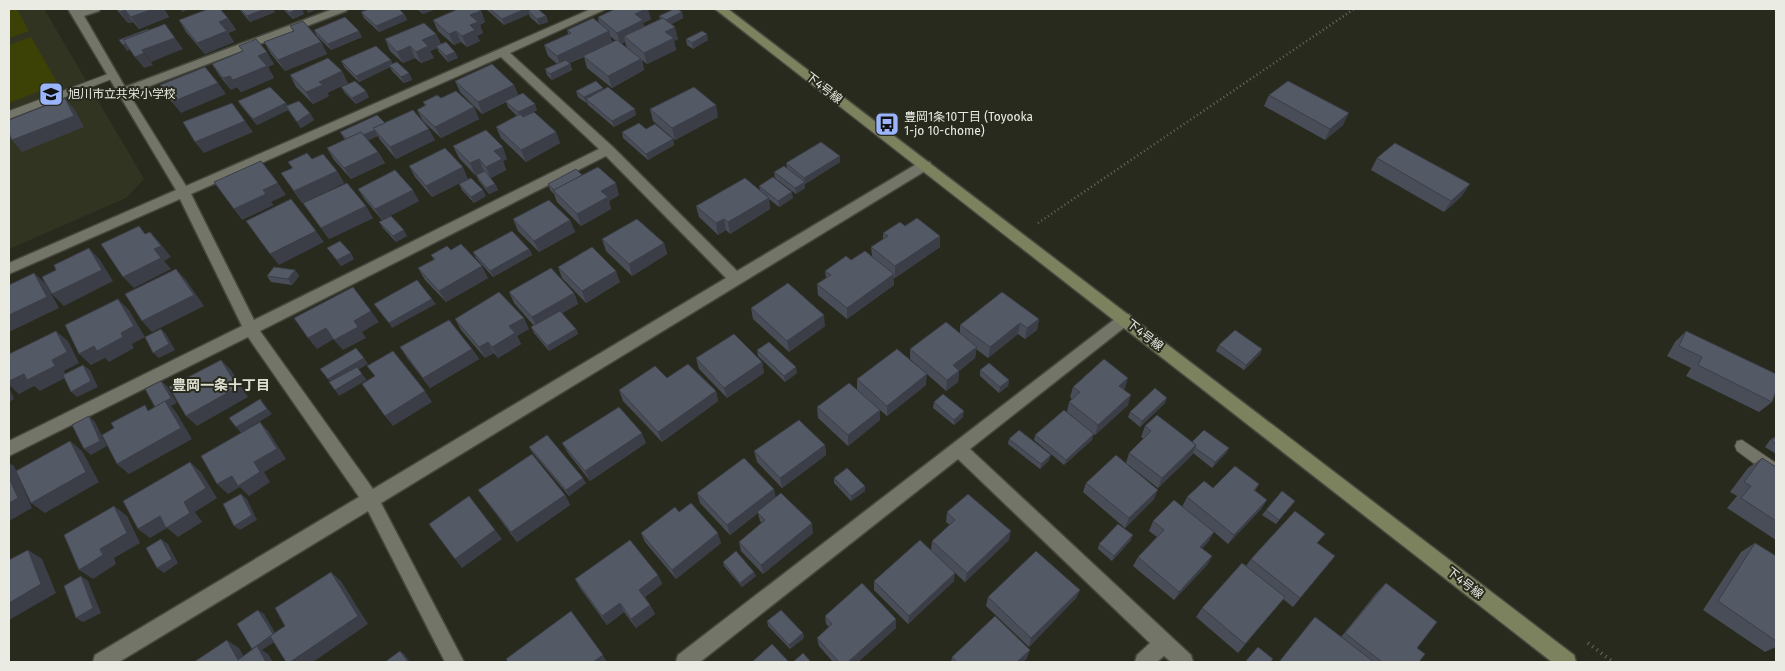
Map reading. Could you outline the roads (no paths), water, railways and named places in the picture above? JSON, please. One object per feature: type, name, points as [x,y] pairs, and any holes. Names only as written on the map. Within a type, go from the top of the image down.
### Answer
[{"type":"street","points":[[95,9],[76,12],[184,193],[250,328],[372,500],[455,662]]},
{"type":"street","points":[[122,92],[342,9]]},
{"type":"street","points":[[9,269],[600,9]]},
{"type":"street","name":"下4号線","points":[[721,9],[1567,662]]},
{"type":"street","points":[[502,52],[608,150],[737,280]]},
{"type":"street","points":[[9,449],[608,150]]},
{"type":"street","points":[[102,662],[925,165]]},
{"type":"street","points":[[685,662],[1125,319]]},
{"type":"street","points":[[959,449],[1184,662]]},
{"type":"street","points":[[1144,662],[1163,643]]},
{"type":"lane","points":[[9,115],[113,75]]},
{"type":"lane","points":[[1742,446],[1776,471]]},
{"type":"place","name":"旭川市立共栄小学校","points":[[51,94]]},
{"type":"place","name":"豊岡1条10丁目 (Toyooka 1-jo 10-chome)","points":[[887,124]]},
{"type":"district","name":"豊岡一条十丁目","points":[[221,385]]}]
